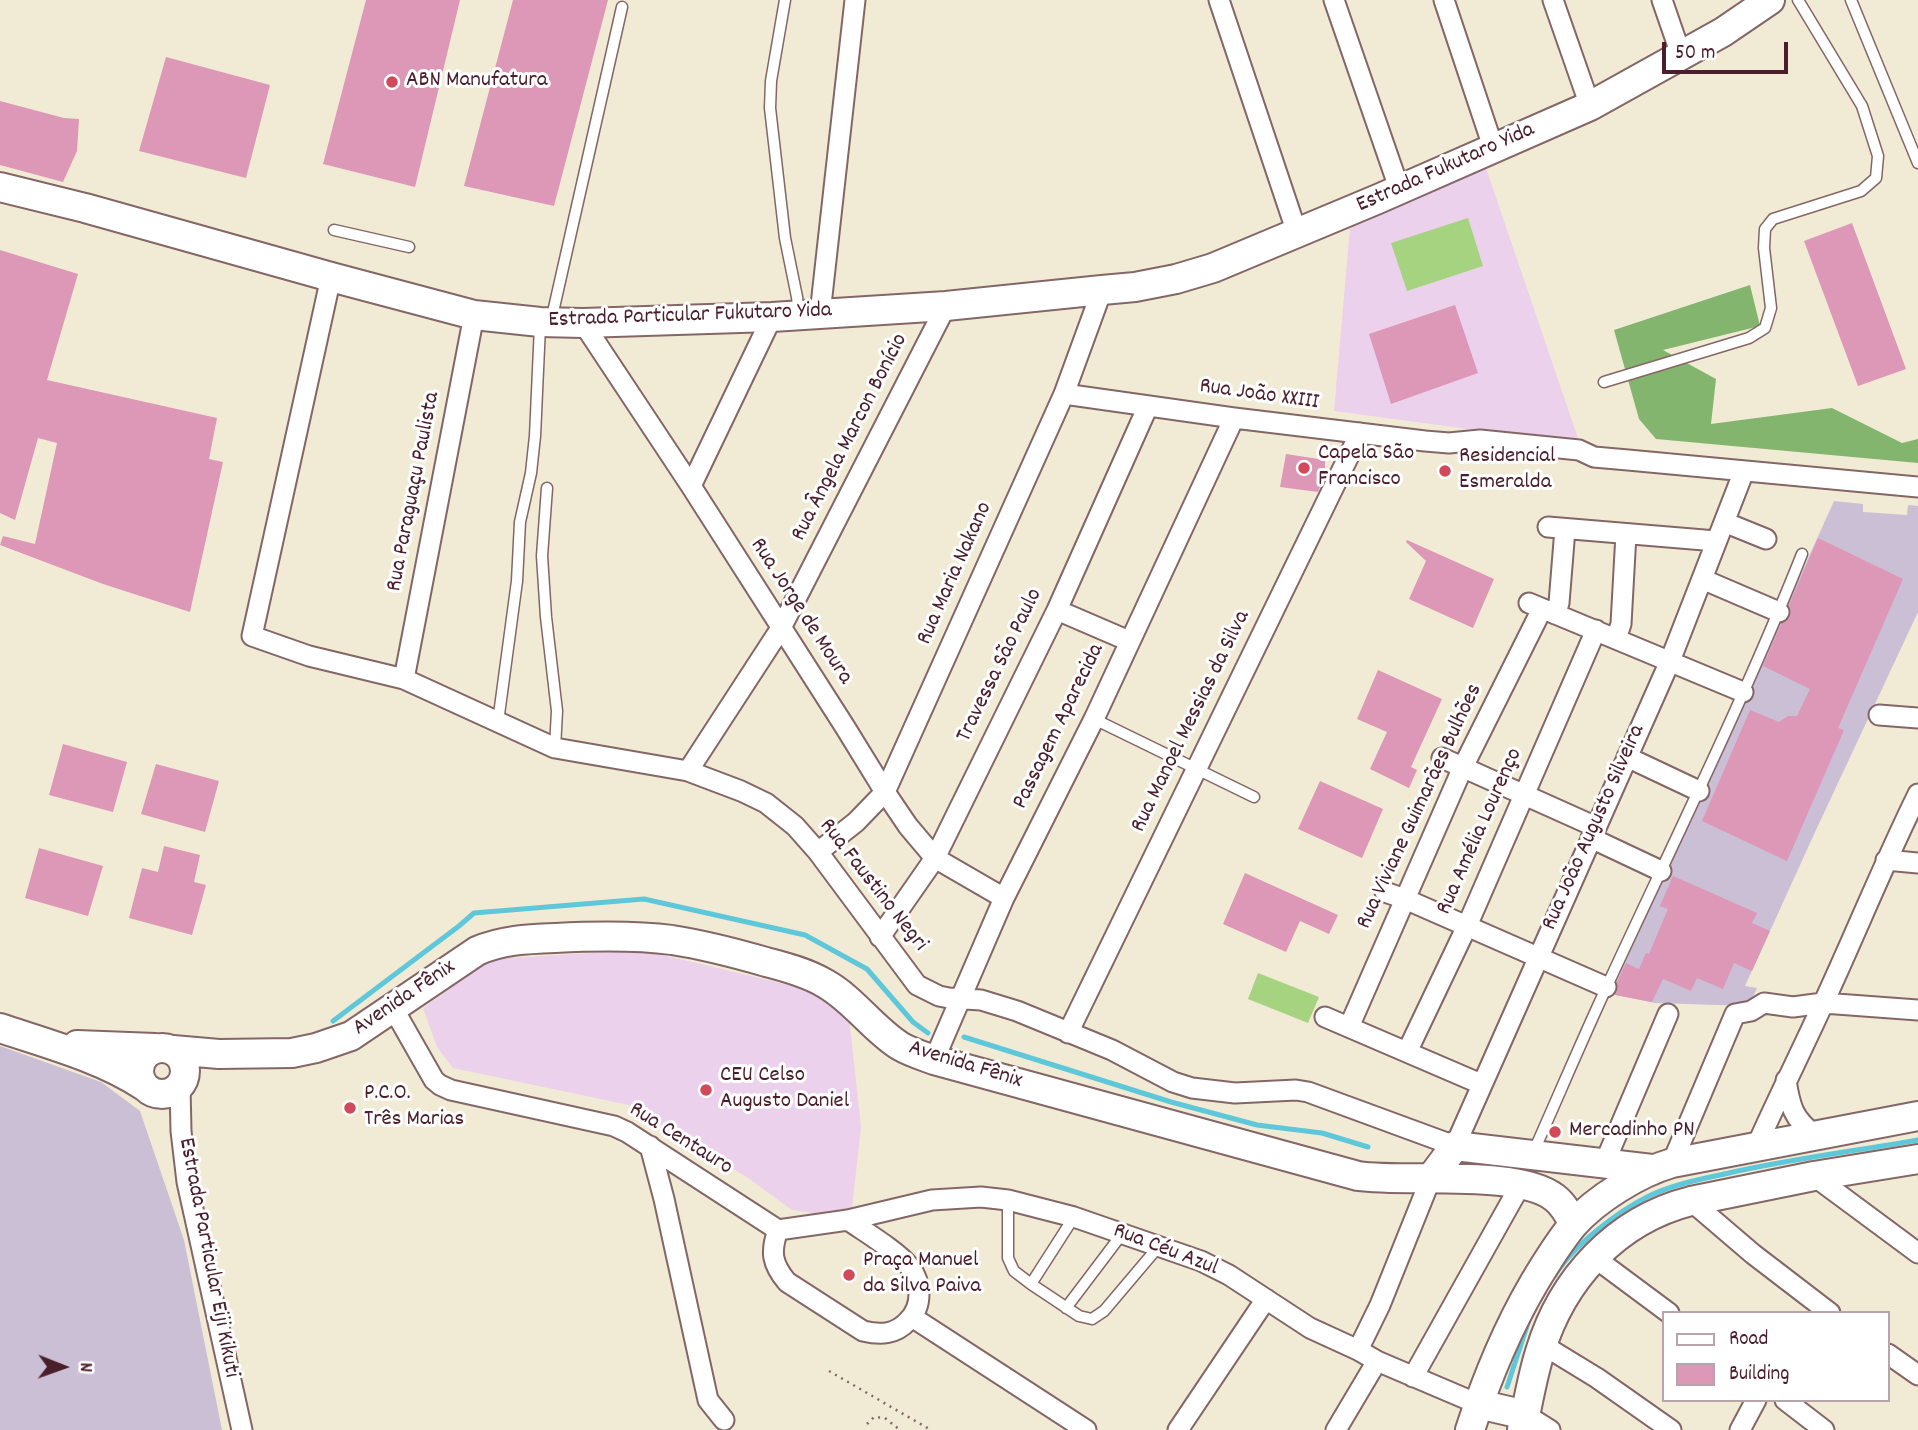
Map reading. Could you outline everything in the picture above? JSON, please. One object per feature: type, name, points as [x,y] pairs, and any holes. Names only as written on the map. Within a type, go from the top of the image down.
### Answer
[{"type":"street","points":[[691,486],[797,315],[855,0]]},
{"type":"street","points":[[1219,0],[1297,233]]},
{"type":"street","points":[[1335,0],[1399,188]]},
{"type":"street","points":[[1444,0],[1493,147]]},
{"type":"street","points":[[1553,0],[1590,106]]},
{"type":"street","points":[[1662,0],[1681,55]]},
{"type":"street","name":"Estrada Fukutaro Yida","points":[[1102,290],[1176,279],[1213,268],[1590,106],[1723,32],[1770,0]]},
{"type":"street","name":"Estrada Particular Fukutaro Yida","points":[[0,187],[474,315],[545,322],[797,315],[946,306],[1102,290]]},
{"type":"street","name":"Rua Faustino Negri","points":[[331,277],[252,636],[309,656],[404,679],[555,748],[688,771],[766,803],[795,826],[818,852],[917,985],[939,996],[998,1004],[1112,1050],[1172,1082],[1192,1088],[1236,1093],[1296,1090],[1308,1092],[1455,1146]]},
{"type":"street","name":"Rua Maria Nakano","points":[[818,852],[856,822],[885,792],[1064,394],[1102,290]]},
{"type":"street","name":"Rua Ângela Marcon Bonício","points":[[688,771],[781,628],[946,306]]},
{"type":"street","name":"Rua Paraguaçu Paulista","points":[[404,679],[474,315]]},
{"type":"street","name":"Rua Jorge de Moura","points":[[583,323],[691,486],[908,826],[936,858],[1004,898]]},
{"type":"street","name":"Rua João XXIII","points":[[1064,394],[1234,418],[1449,443],[1480,440],[1579,450],[1594,457],[1918,487]]},
{"type":"street","name":"Travessa São Paulo","points":[[880,937],[936,858],[1056,610],[1148,406]]},
{"type":"street","name":"Passagem Aparecida","points":[[934,1060],[1004,898],[1094,719],[1234,418]]},
{"type":"street","name":"Rua Manoel Messias da Silva","points":[[1068,1033],[1360,433]]},
{"type":"street","name":"Rua João Augusto Silveira","points":[[1431,1178],[1455,1146],[1594,833],[1670,661],[1744,471]]},
{"type":"street","points":[[1724,522],[1766,539]]},
{"type":"street","name":"Rua Viviane Guimarães Bulhões","points":[[1349,1027],[1463,767],[1542,609],[1559,603],[1556,528],[1626,534]]},
{"type":"street","points":[[1616,639],[1621,624],[1626,534],[1716,541]]},
{"type":"street","points":[[1702,579],[1779,612]]},
{"type":"street","points":[[1542,609],[1743,692]]},
{"type":"street","points":[[1056,610],[1129,641]]},
{"type":"street","name":"Rua Amélia Lourenço","points":[[1407,1052],[1467,926],[1596,630]]},
{"type":"street","points":[[1879,715],[1918,718]]},
{"type":"street","points":[[1627,757],[1699,791]]},
{"type":"street","points":[[1442,758],[1524,795],[1661,871]]},
{"type":"street","points":[[1757,1145],[1918,794]]},
{"type":"street","points":[[1886,860],[1918,863]]},
{"type":"street","points":[[1385,892],[1606,987]]},
{"type":"street","name":"Avenida Fênix","points":[[164,1049],[219,1054],[292,1053],[316,1048],[351,1036],[477,951],[510,940],[562,937],[673,940],[745,956],[827,984],[898,1045],[934,1060],[1358,1176],[1521,1184],[1551,1196],[1574,1224]]},
{"type":"street","points":[[1662,1166],[1735,1014],[1751,1011],[1764,1003],[1793,1007],[1824,1003],[1918,1010]]},
{"type":"street","name":"Rua Centauro","points":[[393,1009],[434,1080],[446,1088],[614,1126],[650,1146],[778,1230]]},
{"type":"street","points":[[1605,1162],[1668,1014]]},
{"type":"street","points":[[1325,1017],[1481,1084]]},
{"type":"street","points":[[0,1028],[120,1071],[151,1091],[162,1094],[170,1093],[219,1054]]},
{"type":"street","points":[[43,1042],[164,1049],[178,1053],[184,1063],[183,1081]]},
{"type":"street","points":[[144,1086],[139,1073],[144,1056],[164,1049]]},
{"type":"street","points":[[1786,1080],[1793,1112],[1804,1127],[1815,1135]]},
{"type":"street","name":"Estrada Particular Eiji Kikuti","points":[[183,1081],[181,1130],[187,1182],[242,1430]]},
{"type":"street","points":[[1474,1417],[1492,1366],[1516,1313],[1550,1256],[1574,1224],[1610,1194],[1662,1166],[1757,1145],[1918,1116]]},
{"type":"street","points":[[650,1146],[708,1400],[724,1420]]},
{"type":"street","points":[[1455,1146],[1662,1166]]},
{"type":"street","points":[[1551,1196],[1566,1180],[1568,1158]]},
{"type":"street","points":[[1550,1430],[1524,1422],[1542,1345],[1557,1307],[1583,1270],[1617,1236],[1651,1215],[1691,1200],[1918,1159]]},
{"type":"street","points":[[664,1199],[677,1164]]},
{"type":"street","points":[[1814,1176],[1918,1254]]},
{"type":"street","points":[[1358,1350],[1380,1305],[1431,1178]]},
{"type":"street","points":[[1413,1377],[1521,1184]]},
{"type":"street","name":"Rua Céu Azul","points":[[778,1230],[848,1220],[932,1200],[955,1198],[1007,1200],[1074,1217],[1201,1261],[1229,1275],[1310,1328],[1413,1377],[1474,1417],[1524,1422]]},
{"type":"street","points":[[1691,1200],[1753,1254],[1827,1311]]},
{"type":"street","points":[[778,1230],[773,1244],[773,1258],[778,1271],[787,1282],[863,1331],[887,1334],[902,1327],[916,1310],[919,1286],[915,1273],[905,1261],[848,1220]]},
{"type":"street","points":[[1595,1258],[1666,1311]]},
{"type":"street","points":[[1178,1430],[1266,1298]]},
{"type":"street","points":[[912,1317],[1086,1430]]},
{"type":"street","points":[[1542,1345],[1597,1378],[1671,1430]]},
{"type":"street","points":[[1890,1355],[1918,1375]]},
{"type":"street","points":[[1336,1430],[1377,1362]]},
{"type":"street","points":[[1740,1430],[1755,1402]]},
{"type":"street","points":[[1788,1402],[1824,1430]]},
{"type":"lane","points":[[785,0],[771,80],[770,108],[785,238],[797,297],[797,315]]},
{"type":"lane","points":[[1604,382],[1749,338],[1765,328],[1771,308],[1764,248],[1765,229],[1773,219],[1861,191],[1876,178],[1878,156],[1862,106],[1798,0]]},
{"type":"lane","points":[[1851,0],[1918,163]]},
{"type":"lane","points":[[498,722],[517,581],[520,522],[531,473],[545,322],[622,7]]},
{"type":"lane","points":[[334,230],[409,247]]},
{"type":"lane","points":[[547,488],[542,556],[557,711],[555,748]]},
{"type":"lane","points":[[1532,1154],[1606,987],[1699,791],[1802,554]]},
{"type":"lane","points":[[1094,719],[1254,797]]},
{"type":"lane","points":[[1007,1200],[1009,1258],[1014,1271],[1079,1317],[1092,1319],[1104,1311],[1159,1245]]},
{"type":"lane","points":[[1031,1284],[1074,1217]]},
{"type":"lane","points":[[1066,1308],[1122,1234]]},
{"type":"path","points":[[829,1371],[932,1430]]},
{"type":"path","points":[[867,1424],[874,1417],[885,1418],[901,1430]]},
{"type":"shaded area","points":[[1486,168],[1580,444],[1334,411],[1350,228]]},
{"type":"shaded area","points":[[1834,501],[1863,504],[1863,512],[1907,515],[1908,505],[1918,506],[1918,612],[1745,986],[1757,988],[1749,1006],[1655,1003],[1611,994]]},
{"type":"shaded area","name":"CEU Celso Augusto Daniel","points":[[642,950],[806,989],[849,1017],[861,1127],[852,1208],[814,1213],[792,1210],[748,1178],[629,1105],[453,1068],[437,1047],[423,1008],[491,959]]},
{"type":"shaded area","points":[[0,1046],[101,1082],[140,1111],[184,1240],[222,1430],[0,1430]]},
{"type":"green space","points":[[1468,218],[1483,266],[1407,291],[1391,243]]},
{"type":"green space","points":[[1750,285],[1760,326],[1663,350],[1716,379],[1711,424],[1832,408],[1902,443],[1918,439],[1918,463],[1656,439],[1639,419],[1614,330]]},
{"type":"green space","points":[[1258,973],[1319,997],[1308,1023],[1248,999]]},
{"type":"building","name":"ABN Manufatura","points":[[366,0],[460,0],[415,187],[323,164]]},
{"type":"building","points":[[513,0],[608,0],[554,206],[464,186]]},
{"type":"building","points":[[166,57],[270,85],[246,178],[139,151]]},
{"type":"building","points":[[0,101],[64,118],[79,119],[77,151],[63,182],[0,165]]},
{"type":"building","points":[[1852,223],[1906,369],[1858,386],[1804,241]]},
{"type":"building","points":[[0,250],[78,274],[47,380],[217,418],[209,459],[223,462],[190,612],[103,584],[0,545],[3,536],[35,544],[57,443],[38,438],[15,520],[0,513]]},
{"type":"building","points":[[1455,305],[1478,373],[1391,404],[1369,334]]},
{"type":"building","name":"Capela São Francisco","points":[[1286,454],[1325,460],[1325,476],[1318,492],[1280,487]]},
{"type":"building","points":[[1818,538],[1903,579],[1838,728],[1844,730],[1787,861],[1702,821],[1750,710],[1779,722],[1788,716],[1797,716],[1810,689],[1763,666],[1781,624],[1790,617],[1789,605]]},
{"type":"building","points":[[1407,540],[1494,579],[1473,628],[1409,599],[1426,561]]},
{"type":"building","points":[[1378,670],[1442,699],[1411,767],[1417,770],[1409,788],[1370,769],[1387,732],[1357,719]]},
{"type":"building","points":[[63,744],[127,762],[113,812],[49,795]]},
{"type":"building","points":[[156,764],[219,781],[205,832],[141,814]]},
{"type":"building","points":[[1320,781],[1383,809],[1362,858],[1298,829]]},
{"type":"building","points":[[164,846],[200,855],[194,882],[206,885],[192,935],[129,918],[142,868],[158,872]]},
{"type":"building","points":[[39,848],[103,866],[88,916],[25,898]]},
{"type":"building","points":[[1245,873],[1338,915],[1329,934],[1300,921],[1286,952],[1223,924]]},
{"type":"building","points":[[1673,876],[1757,913],[1752,923],[1770,931],[1752,971],[1734,963],[1723,989],[1697,978],[1691,991],[1663,979],[1652,1002],[1615,995],[1617,982],[1626,963],[1639,969],[1646,953],[1649,954],[1668,909],[1660,906]]},
{"type":"waterway","points":[[333,1021],[474,913],[644,899],[805,935],[867,969],[913,1022],[928,1033]]},
{"type":"waterway","points":[[964,1037],[1171,1102],[1257,1125],[1322,1133],[1368,1147]]},
{"type":"waterway","points":[[1555,1275],[1573,1253],[1609,1221],[1635,1203],[1667,1189],[1752,1168],[1918,1140]]},
{"type":"waterway","points":[[1507,1387],[1529,1320]]},
{"type":"place","name":"ABN Manufatura","points":[[392,82]]},
{"type":"place","name":"Capela São Francisco","points":[[1304,468]]},
{"type":"place","name":"Residencial Esmeralda","points":[[1445,471]]},
{"type":"place","name":"CEU Celso Augusto Daniel","points":[[706,1090]]},
{"type":"place","name":"P.C.O. Três Marias","points":[[350,1108]]},
{"type":"place","name":"Mercadinho PN","points":[[1555,1132]]},
{"type":"place","name":"Praça Manuel da Silva Paiva","points":[[849,1275]]}]
